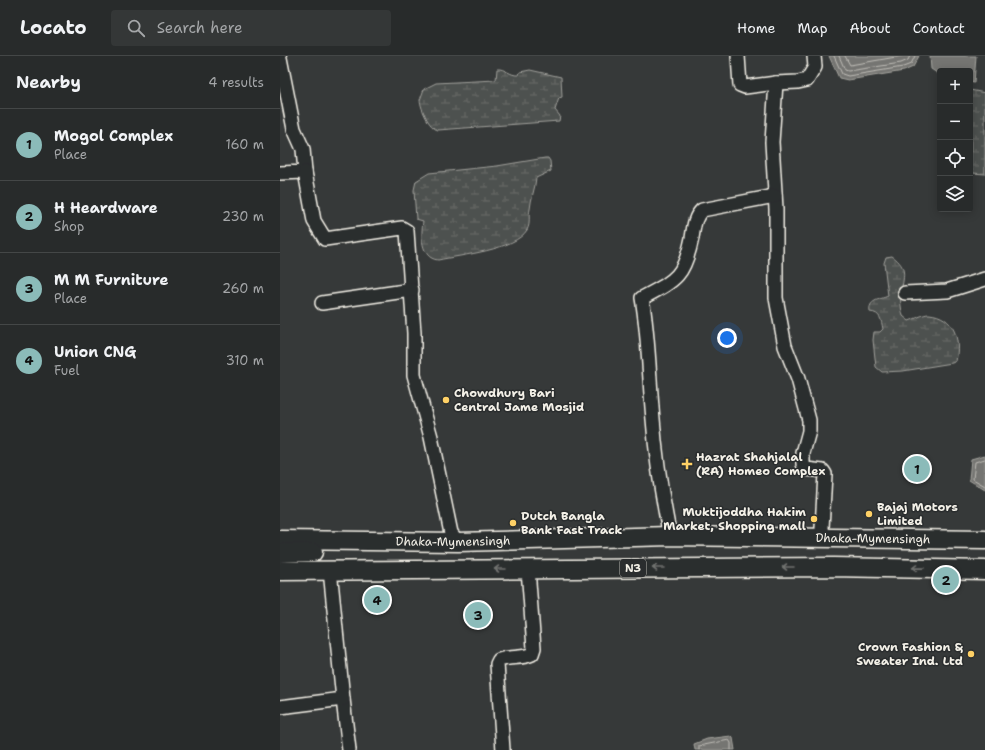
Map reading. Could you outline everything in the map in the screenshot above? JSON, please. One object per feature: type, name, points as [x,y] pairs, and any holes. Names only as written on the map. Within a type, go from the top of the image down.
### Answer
[{"type":"highway","name":"Dhaka-Mymensingh","points":[[280,540],[458,542],[670,536],[985,540]]},
{"type":"highway","points":[[280,553],[383,550],[479,552],[658,547],[985,550]]},
{"type":"highway","name":"N3","points":[[280,571],[833,567],[985,570]]},
{"type":"street","points":[[738,56],[740,85],[745,87],[807,80],[815,67],[814,56]]},
{"type":"street","points":[[280,58],[294,129],[303,149],[305,172],[314,221],[324,240],[402,228],[407,231],[412,290],[414,375],[431,437],[451,533],[458,542]]},
{"type":"street","points":[[776,83],[772,142],[775,196],[776,298],[785,346],[798,379],[809,420],[810,431],[804,444],[803,464],[806,469],[823,471],[826,474],[822,528],[824,538]]},
{"type":"street","points":[[280,173],[305,172]]},
{"type":"street","points":[[670,536],[660,491],[652,418],[648,341],[642,298],[668,284],[681,271],[687,259],[695,217],[702,210],[775,196]]},
{"type":"street","points":[[905,293],[947,291],[985,279]]},
{"type":"street","points":[[322,303],[412,290]]},
{"type":"street","points":[[503,750],[497,664],[499,660],[504,658],[526,657],[532,654],[534,648],[528,569]]},
{"type":"street","points":[[330,570],[349,750]]},
{"type":"street","points":[[280,707],[343,699]]},
{"type":"green space","points":[[497,69],[516,75],[519,75],[520,72],[530,70],[561,77],[562,97],[559,98],[555,110],[560,116],[559,121],[438,130],[432,126],[426,118],[420,100],[424,89],[436,83],[496,80]]},
{"type":"green space","points":[[973,91],[985,93],[985,174],[973,173]]},
{"type":"green space","points":[[548,158],[550,161],[551,171],[536,178],[528,227],[521,237],[500,247],[473,254],[438,260],[428,255],[422,239],[423,221],[416,219],[414,190],[416,181],[429,173],[497,166]]},
{"type":"green space","points":[[892,256],[901,265],[904,273],[901,294],[901,308],[903,316],[909,321],[929,314],[938,316],[950,324],[956,337],[956,361],[952,363],[903,371],[882,372],[876,367],[873,340],[874,332],[880,332],[883,329],[880,318],[878,315],[870,312],[870,308],[872,303],[875,301],[888,296],[884,263],[886,257]]},
{"type":"water","points":[[829,56],[919,56],[913,67],[904,71],[848,80],[839,78]]},
{"type":"water","points":[[930,56],[976,56],[974,83],[973,68],[937,68],[937,73],[931,69]]},
{"type":"water","points":[[985,455],[985,490],[969,480],[971,459]]},
{"type":"water","points":[[731,736],[733,738],[735,750],[695,750],[694,744],[707,739]]},
{"type":"place","name":"Chowdhury Bari Central Jame Mosjid","points":[[446,400]]},
{"type":"place","name":"Hazrat Shahjalal (RA) Homeo Complex","points":[[687,464]]},
{"type":"place","name":"Mogol Complex","points":[[917,469]]},
{"type":"place","name":"Bajaj Motors Limited","points":[[869,514]]},
{"type":"place","name":"Muktijoddha Hakim Market, Shopping mall","points":[[814,519]]},
{"type":"place","name":"Dutch Bangla Bank Fast Track","points":[[513,523]]},
{"type":"place","name":"H Heardware","points":[[946,580]]},
{"type":"place","name":"Union CNG","points":[[377,600]]},
{"type":"place","name":"M M Furniture","points":[[478,615]]},
{"type":"place","name":"Crown Fashion & Sweater Ind. Ltd","points":[[971,654]]}]
